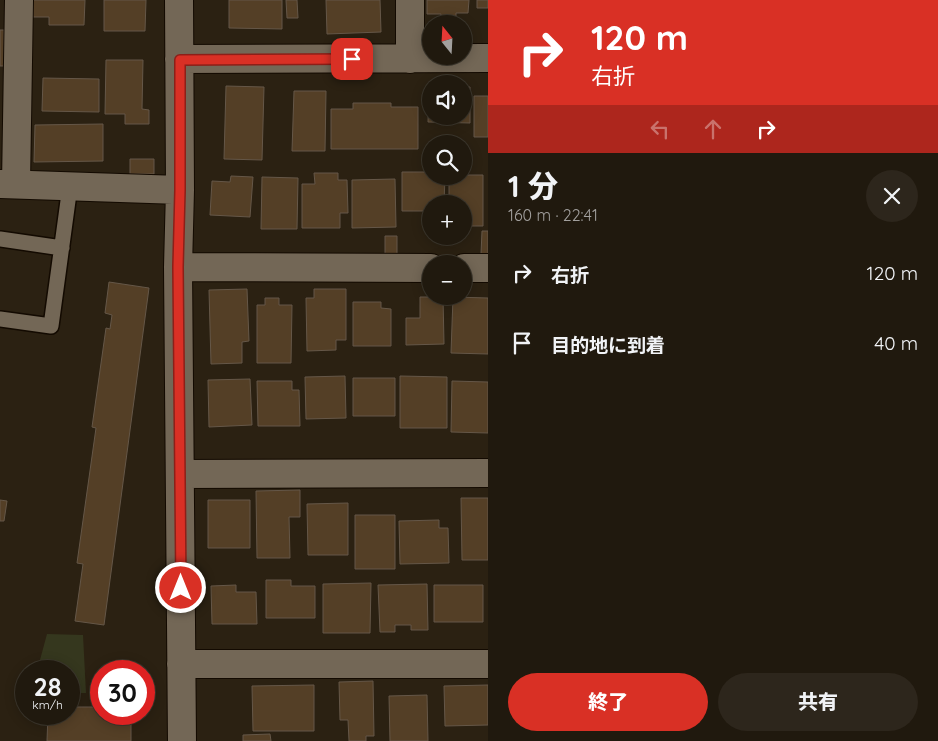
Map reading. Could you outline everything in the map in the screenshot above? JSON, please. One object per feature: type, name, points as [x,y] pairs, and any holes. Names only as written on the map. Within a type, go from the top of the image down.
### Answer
[{"type":"street","points":[[19,0],[8,184],[180,190]]},
{"type":"street","points":[[179,0],[180,190],[178,267],[182,741]]},
{"type":"street","points":[[410,0],[410,59]]},
{"type":"street","points":[[180,60],[488,58]]},
{"type":"street","points":[[178,267],[422,268]]},
{"type":"street","points":[[472,268],[488,268]]},
{"type":"street","points":[[181,474],[488,474]]},
{"type":"street","points":[[181,664],[488,664]]},
{"type":"lane","points":[[0,319],[51,326],[70,186]]},
{"type":"lane","points":[[0,240],[62,248]]},
{"type":"green space","points":[[47,634],[83,635],[86,693],[80,693],[80,660],[40,660]]},
{"type":"building","points":[[33,0],[85,0],[84,25],[49,25],[49,17],[33,17]]},
{"type":"building","points":[[104,0],[146,0],[145,31],[104,31]]},
{"type":"building","points":[[229,0],[282,0],[282,29],[229,28]]},
{"type":"building","points":[[286,0],[297,0],[298,18],[287,18]]},
{"type":"building","points":[[326,0],[380,0],[381,32],[327,34]]},
{"type":"building","points":[[427,0],[469,0],[468,13],[456,13],[456,15],[427,14]]},
{"type":"building","points":[[477,0],[488,0],[488,8],[477,8]]},
{"type":"building","points":[[0,30],[4,30],[4,66],[0,66]]},
{"type":"building","points":[[106,60],[143,60],[142,109],[149,110],[149,124],[125,124],[125,114],[105,114]]},
{"type":"building","points":[[43,78],[99,79],[99,112],[42,111]]},
{"type":"building","points":[[226,86],[264,87],[262,160],[224,159]]},
{"type":"building","points":[[294,91],[326,91],[325,151],[292,151]]},
{"type":"building","points":[[474,96],[488,96],[488,137],[474,137]]},
{"type":"building","points":[[353,103],[391,103],[391,107],[418,107],[418,149],[331,149],[331,109],[353,109]]},
{"type":"building","points":[[103,124],[103,161],[34,162],[35,125]]},
{"type":"building","points":[[130,159],[154,159],[154,174],[130,174]]},
{"type":"building","points":[[402,172],[422,172],[422,185],[445,185],[444,195],[422,195],[422,211],[402,211]]},
{"type":"building","points":[[314,173],[338,173],[338,180],[347,180],[348,213],[340,213],[340,228],[302,228],[302,184],[315,184]]},
{"type":"building","points":[[472,175],[483,175],[483,226],[472,226],[472,195],[449,195],[449,185],[472,185]]},
{"type":"building","points":[[231,176],[253,177],[250,217],[210,215],[212,181],[230,182]]},
{"type":"building","points":[[262,177],[298,178],[297,229],[261,229]]},
{"type":"building","points":[[395,179],[396,227],[352,228],[352,180]]},
{"type":"building","points":[[482,231],[488,231],[488,254],[481,254]]},
{"type":"building","points":[[385,236],[397,236],[397,257],[385,257]]},
{"type":"building","points":[[109,282],[149,288],[104,625],[75,621],[83,564],[77,563],[96,428],[92,427],[106,328],[110,329],[112,315],[105,313]]},
{"type":"building","points":[[247,289],[249,341],[242,342],[242,363],[211,364],[209,290]]},
{"type":"building","points":[[314,289],[346,289],[346,340],[336,340],[336,350],[307,351],[306,298],[314,298]]},
{"type":"building","points":[[420,297],[422,297],[422,305],[443,305],[444,344],[406,345],[406,318],[420,318]]},
{"type":"building","points":[[265,298],[279,298],[279,305],[292,305],[291,363],[257,363],[257,305],[265,305]]},
{"type":"building","points":[[472,298],[488,298],[488,354],[451,353],[453,305],[472,305]]},
{"type":"building","points":[[353,302],[381,302],[381,308],[391,309],[391,346],[353,346]]},
{"type":"building","points":[[345,376],[346,418],[306,419],[305,377]]},
{"type":"building","points":[[400,376],[447,377],[447,428],[400,428]]},
{"type":"building","points":[[353,378],[395,378],[395,416],[353,416]]},
{"type":"building","points":[[250,379],[252,425],[209,427],[208,380]]},
{"type":"building","points":[[257,381],[292,381],[292,390],[299,390],[300,426],[258,426]]},
{"type":"building","points":[[452,381],[488,382],[488,433],[451,432]]},
{"type":"building","points":[[300,490],[300,517],[289,517],[290,558],[257,558],[256,491]]},
{"type":"building","points":[[461,498],[488,498],[488,560],[462,560]]},
{"type":"building","points":[[0,500],[7,501],[4,521],[0,521]]},
{"type":"building","points":[[208,500],[250,500],[250,548],[208,548]]},
{"type":"building","points":[[348,503],[348,555],[308,555],[307,504]]},
{"type":"building","points":[[355,515],[395,515],[395,569],[355,569]]},
{"type":"building","points":[[439,520],[439,528],[448,528],[449,563],[400,564],[399,521]]},
{"type":"building","points":[[266,580],[291,580],[291,586],[315,586],[315,618],[266,618]]},
{"type":"building","points":[[371,583],[370,633],[323,633],[323,584]]},
{"type":"building","points":[[427,584],[428,630],[411,630],[411,625],[395,625],[395,632],[380,632],[378,585]]},
{"type":"building","points":[[236,585],[236,592],[256,592],[257,624],[212,624],[211,586]]},
{"type":"building","points":[[434,585],[483,585],[483,622],[434,622]]},
{"type":"building","points":[[373,681],[374,736],[366,736],[366,741],[349,741],[348,720],[340,720],[339,682]]},
{"type":"building","points":[[314,685],[314,731],[253,731],[252,686]]},
{"type":"building","points":[[488,685],[488,725],[445,726],[444,686]]},
{"type":"building","points":[[427,695],[428,741],[390,741],[389,696]]},
{"type":"building","points":[[80,707],[90,707],[90,725],[131,725],[131,741],[47,741],[48,725],[80,725]]},
{"type":"building","points":[[270,734],[271,741],[243,741],[243,735]]},
{"type":"route","points":[[181,588],[178,267],[180,60],[352,59]]}]
